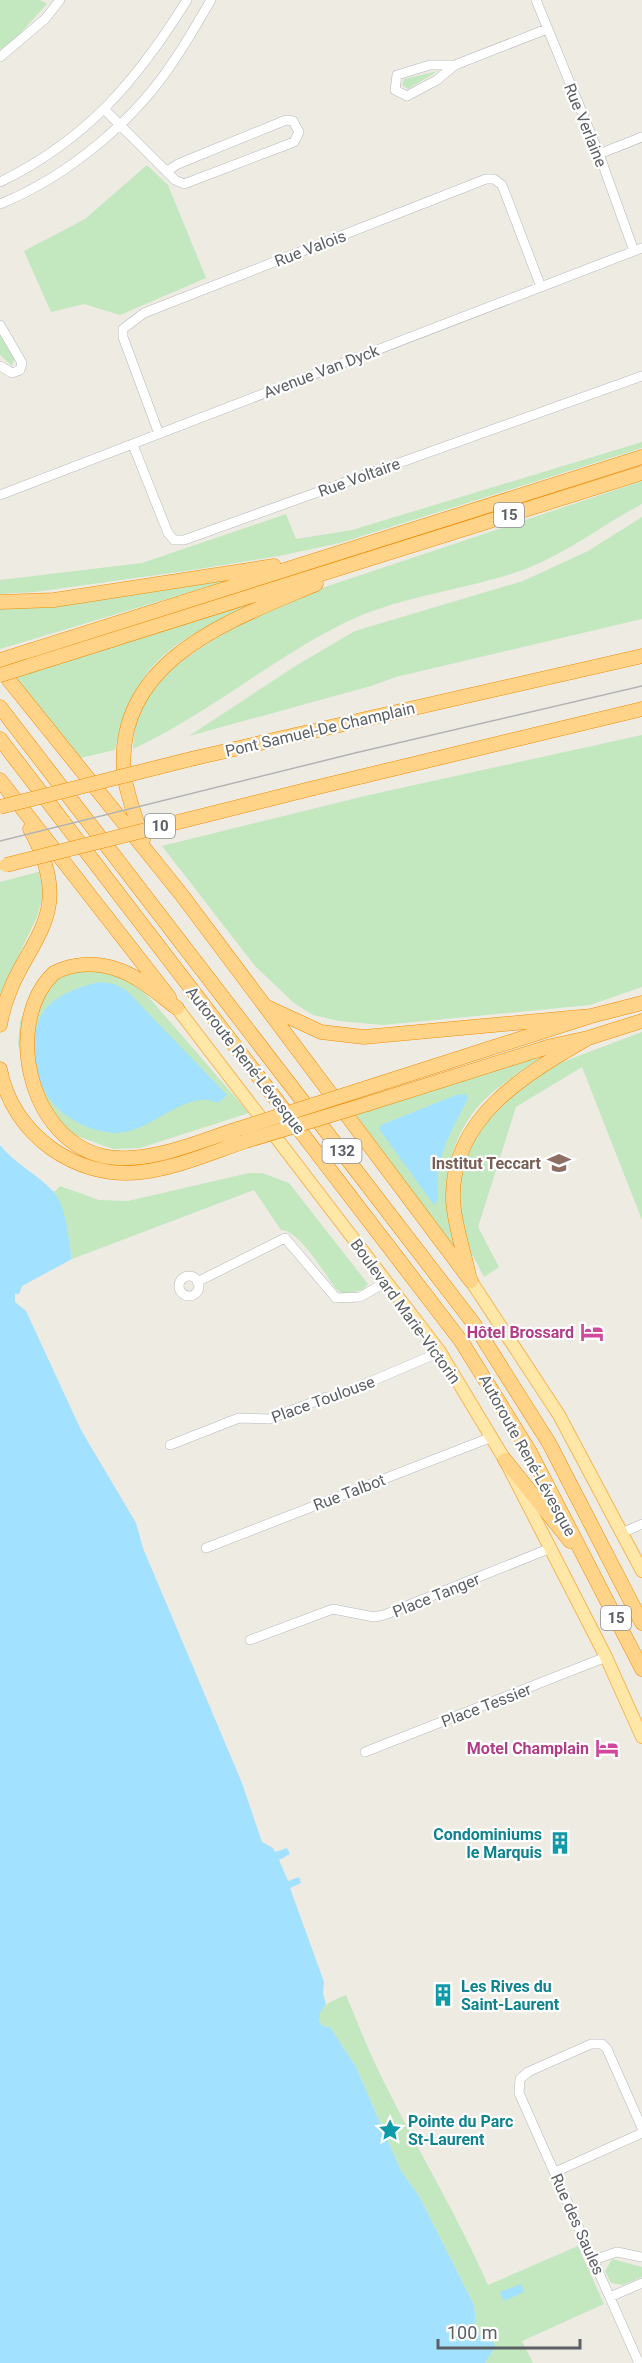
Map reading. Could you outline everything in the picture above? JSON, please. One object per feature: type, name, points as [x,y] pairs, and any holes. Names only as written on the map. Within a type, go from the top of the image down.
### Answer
[{"type":"highway","points":[[0,660],[642,457]]},
{"type":"highway","name":"15","points":[[377,558],[642,473]]},
{"type":"highway","points":[[0,675],[377,558]]},
{"type":"highway","points":[[145,847],[128,795],[124,763],[129,723],[150,681],[176,655],[201,638],[267,605],[377,558]]},
{"type":"highway","points":[[0,602],[54,600],[308,561]]},
{"type":"highway","name":"Pont Samuel-De Champlain","points":[[0,807],[348,722],[642,656]]},
{"type":"highway","points":[[0,669],[145,847],[471,1281]]},
{"type":"highway","name":"Autoroute René-Lévesque","points":[[0,707],[479,1331],[549,1443],[642,1623]]},
{"type":"highway","name":"10","points":[[0,866],[360,776],[642,709]]},
{"type":"highway","points":[[540,734],[642,718]]},
{"type":"highway","name":"Autoroute René-Lévesque","points":[[0,739],[456,1334],[522,1437],[642,1669]]},
{"type":"highway","points":[[0,780],[177,1008]]},
{"type":"highway","points":[[0,1025],[11,991],[41,932],[50,897],[46,863],[11,796]]},
{"type":"highway","points":[[14,1031],[22,1006],[37,986],[58,971],[78,965],[101,965],[120,970],[177,1008]]},
{"type":"highway","points":[[16,1073],[28,1102],[43,1122],[71,1144],[99,1155],[118,1158],[140,1157],[238,1129],[591,1016],[642,1003]]},
{"type":"highway","points":[[266,1006],[321,1032],[364,1037],[591,1016]]},
{"type":"highway","points":[[0,1069],[14,1107],[35,1135],[62,1156],[92,1168],[115,1173],[151,1171],[551,1046],[588,1038],[642,1021]]},
{"type":"highway","points":[[471,1281],[455,1219],[453,1196],[458,1164],[466,1141],[487,1110],[507,1090],[535,1069],[588,1038]]},
{"type":"highway","points":[[505,1460],[590,1567]]},
{"type":"main road","name":"Boulevard Marie-Victorin","points":[[177,1008],[440,1352],[505,1460],[606,1657],[642,1737]]},
{"type":"main road","points":[[471,1281],[559,1415],[642,1571]]},
{"type":"street","points":[[0,57],[45,19],[60,0]]},
{"type":"street","points":[[0,182],[65,144],[105,110],[138,73],[187,0]]},
{"type":"street","points":[[0,204],[19,196],[72,163],[121,125],[175,60],[211,0]]},
{"type":"street","name":"Rue Verlaine","points":[[536,0],[638,249]]},
{"type":"street","points":[[455,65],[430,65],[397,75],[395,90],[407,96],[437,80],[455,65],[547,29]]},
{"type":"street","points":[[105,110],[175,180],[183,184],[294,142],[299,132],[292,121],[286,120],[178,164],[167,171]]},
{"type":"street","points":[[599,154],[642,137]]},
{"type":"street","name":"Rue Valois","points":[[159,434],[123,338],[123,329],[131,321],[144,313],[486,178],[494,179],[502,185],[541,287]]},
{"type":"street","name":"Avenue Van Dyck","points":[[0,495],[638,249]]},
{"type":"street","points":[[0,325],[22,363],[20,370],[12,373],[0,366]]},
{"type":"street","name":"Rue Voltaire","points":[[133,445],[168,533],[174,540],[184,540],[642,376]]},
{"type":"street","points":[[197,1282],[285,1238],[336,1298],[347,1300],[365,1295],[386,1282]]},
{"type":"street","name":"Place Toulouse","points":[[170,1445],[239,1418],[274,1418],[343,1394],[440,1352]]},
{"type":"street","name":"Rue Talbot","points":[[206,1548],[492,1437]]},
{"type":"street","points":[[622,1533],[642,1524]]},
{"type":"street","name":"Place Tanger","points":[[250,1640],[333,1609],[374,1617],[384,1615],[550,1548]]},
{"type":"street","name":"Place Tessier","points":[[365,1752],[606,1657]]},
{"type":"street","name":"Rue des Saules","points":[[639,2363],[519,2093],[518,2085],[522,2076],[528,2072],[591,2044],[599,2043],[607,2049],[642,2128]]},
{"type":"street","points":[[555,2172],[642,2133]]},
{"type":"street","points":[[593,2260],[617,2252],[642,2257]]},
{"type":"street","points":[[610,2297],[642,2283]]},
{"type":"green space","points":[[0,0],[40,0],[47,4],[16,38],[0,50]]},
{"type":"green space","points":[[438,71],[408,89],[402,85],[404,79]]},
{"type":"green space","points":[[147,165],[168,185],[206,278],[120,315],[84,304],[51,312],[24,251],[85,219]]},
{"type":"green space","points":[[0,333],[15,358],[12,366],[0,355]]},
{"type":"green space","points":[[642,442],[642,448],[340,543],[279,556],[186,571],[35,592],[0,594],[0,580],[142,563],[286,514],[296,539],[352,530]]},
{"type":"green space","points":[[642,481],[642,504],[554,556],[523,570],[407,600],[340,625],[288,655],[212,705],[133,749],[139,713],[154,689],[171,670],[192,654],[238,626],[307,593]]},
{"type":"green space","points":[[642,517],[642,619],[396,677],[371,686],[189,736],[297,665],[355,631],[523,581],[588,551]]},
{"type":"green space","points":[[310,566],[310,571],[26,661],[24,657]]},
{"type":"green space","points":[[229,578],[230,580],[0,649],[0,607]]},
{"type":"green space","points":[[249,602],[251,605],[200,630],[161,658],[133,695],[115,750],[80,758],[14,676]]},
{"type":"green space","points":[[642,735],[642,987],[590,1005],[383,1025],[339,1021],[313,1015],[294,1003],[255,966],[162,846],[369,795]]},
{"type":"green space","points":[[42,871],[43,896],[37,917],[0,995],[0,882]]},
{"type":"green space","points":[[77,970],[114,976],[146,994],[249,1113],[140,1148],[113,1149],[66,1132],[27,1087],[18,1043],[20,1022],[27,1005],[51,981]]},
{"type":"green space","points":[[642,1032],[642,1220],[582,1067],[516,1107],[478,1227],[499,1267],[484,1277],[466,1243],[459,1201],[462,1169],[475,1134],[504,1099],[549,1067]]},
{"type":"green space","points":[[541,1053],[543,1056],[505,1082],[484,1100],[471,1115],[461,1132],[454,1150],[446,1188],[450,1227],[456,1245],[453,1248],[354,1112]]},
{"type":"green space","points":[[249,1173],[262,1173],[289,1183],[368,1284],[363,1290],[343,1294],[336,1289],[296,1237],[281,1230],[254,1190],[72,1259],[64,1217],[54,1192],[60,1186],[99,1200],[128,1201]]},
{"type":"green space","points":[[346,1995],[379,2072],[488,2285],[578,2246],[604,2304],[522,2341],[533,2363],[485,2363],[495,2347],[490,2340],[481,2337],[476,2325],[474,2305],[419,2196],[401,2171],[356,2067],[330,2027],[322,2026],[319,2020],[319,2014],[325,2006]]},
{"type":"green space","points":[[612,2259],[642,2267],[642,2277],[623,2285],[611,2283],[605,2271]]},
{"type":"water","points":[[99,982],[114,984],[127,991],[227,1095],[218,1103],[200,1100],[188,1103],[143,1126],[119,1133],[90,1128],[64,1113],[53,1103],[38,1077],[34,1047],[37,1026],[46,1008],[58,998],[78,988]]},
{"type":"water","points":[[465,1094],[468,1098],[449,1135],[441,1158],[438,1200],[434,1205],[379,1129],[381,1125],[456,1095]]},
{"type":"water","points":[[0,1145],[12,1158],[47,1185],[58,1198],[64,1214],[72,1259],[22,1286],[19,1294],[15,1294],[15,1302],[26,1311],[81,1430],[136,1523],[143,1548],[242,1783],[262,1842],[273,1848],[275,1852],[287,1848],[290,1854],[279,1860],[288,1881],[299,1877],[301,1883],[290,1888],[324,1982],[323,1993],[326,2004],[320,2015],[320,2023],[322,2026],[330,2027],[356,2067],[401,2171],[419,2196],[474,2305],[476,2325],[481,2337],[494,2343],[495,2347],[485,2363],[0,2363]]},
{"type":"water","points":[[521,2284],[524,2292],[504,2301],[500,2292]]},
{"type":"tram line","points":[[0,841],[355,753],[642,686]]},
{"type":"place","name":"Institut Teccart","points":[[559,1163]]},
{"type":"place","name":"Hôtel Brossard","points":[[592,1332]]},
{"type":"place","name":"Motel Champlain","points":[[607,1748]]},
{"type":"place","name":"Condominiums le Marquis","points":[[560,1843]]},
{"type":"place","name":"Les Rives du Saint-Laurent","points":[[443,1995]]},
{"type":"place","name":"Pointe du Parc St-Laurent","points":[[390,2130]]}]
